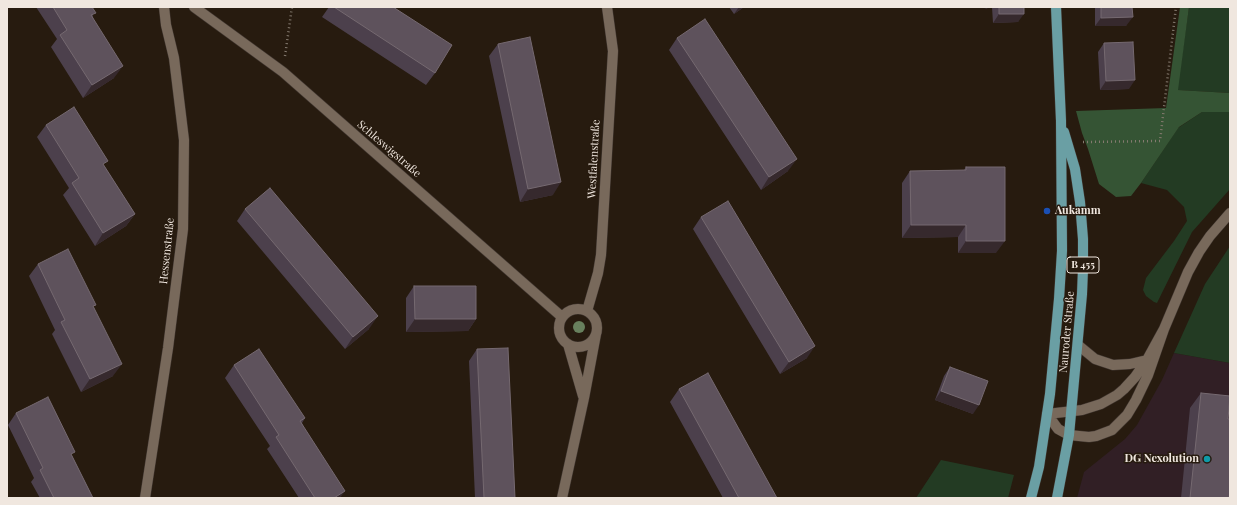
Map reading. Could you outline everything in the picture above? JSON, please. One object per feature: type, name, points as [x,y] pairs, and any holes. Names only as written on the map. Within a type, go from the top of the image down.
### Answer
[{"type":"main road","name":"Nauroder Straße","points":[[1031,498],[1039,467],[1047,414],[1059,299],[1062,251],[1061,120],[1056,7]]},
{"type":"main road","name":"Nauroder Straße","points":[[1057,498],[1069,435],[1082,294],[1083,239],[1075,169],[1061,120]]},
{"type":"street","name":"Hessenstraße","points":[[146,498],[168,348],[182,229],[184,140],[174,58],[166,25],[164,7]]},
{"type":"street","name":"Schleswigstraße","points":[[194,7],[283,72],[562,317]]},
{"type":"street","name":"Westfalenstraße","points":[[587,311],[598,273],[601,255],[613,51],[607,7]]},
{"type":"street","points":[[1047,414],[1058,429],[1069,435],[1089,437],[1096,436],[1112,430],[1121,422],[1136,400],[1148,375],[1164,329],[1188,272],[1210,236],[1230,212]]},
{"type":"street","points":[[562,498],[584,398],[596,334],[597,327],[592,315],[582,309],[571,310],[562,317],[558,328],[563,340],[568,344],[578,347],[589,343],[596,334]]},
{"type":"street","points":[[1047,414],[1082,410],[1101,404],[1117,395],[1130,383],[1147,360],[1164,329]]},
{"type":"street","points":[[568,344],[584,398]]},
{"type":"street","points":[[1078,345],[1095,359],[1113,365],[1130,364],[1147,360]]},
{"type":"path","points":[[283,72],[292,7]]},
{"type":"path","points":[[1068,142],[1160,141],[1176,7]]},
{"type":"shaded area","points":[[1174,353],[1230,363],[1230,498],[1077,498],[1084,472],[1125,439],[1137,425],[1162,380]]},
{"type":"green space","points":[[1180,7],[1189,7],[1178,90],[1230,93],[1230,112],[1202,112],[1179,127],[1131,196],[1116,197],[1099,184],[1076,111],[1166,108]]},
{"type":"green space","points":[[1189,7],[1230,7],[1230,93],[1177,90]]},
{"type":"green space","points":[[1202,112],[1230,112],[1230,189],[1192,232],[1157,303],[1146,296],[1143,290],[1146,278],[1187,221],[1184,207],[1167,190],[1141,183],[1178,128]]},
{"type":"green space","points":[[1230,246],[1230,363],[1174,353],[1205,284]]},
{"type":"green space","points":[[941,460],[1014,475],[1008,498],[916,498]]},
{"type":"building","points":[[53,7],[92,7],[96,13],[91,15],[123,66],[92,85],[60,35],[67,30]]},
{"type":"building","points":[[334,7],[393,7],[452,45],[435,73]]},
{"type":"building","points":[[999,7],[1024,7],[1024,14],[999,14]]},
{"type":"building","points":[[1101,7],[1132,7],[1133,17],[1101,18]]},
{"type":"building","points":[[705,19],[797,159],[769,177],[677,38]]},
{"type":"building","points":[[530,37],[561,182],[528,189],[498,44]]},
{"type":"building","points":[[1133,42],[1135,80],[1106,81],[1104,43]]},
{"type":"building","points":[[74,107],[108,161],[103,164],[135,214],[103,233],[72,183],[79,178],[46,125]]},
{"type":"building","points":[[966,167],[1005,167],[1005,241],[966,241],[966,225],[911,225],[910,171],[966,170]]},
{"type":"building","points":[[270,188],[378,316],[353,337],[245,209]]},
{"type":"building","points":[[728,201],[815,346],[789,362],[701,217]]},
{"type":"building","points":[[68,249],[96,305],[93,306],[122,364],[90,379],[61,322],[65,320],[38,264]]},
{"type":"building","points":[[414,286],[476,286],[476,319],[415,319]]},
{"type":"building","points":[[508,348],[515,498],[484,498],[477,349]]},
{"type":"building","points":[[259,349],[305,418],[300,421],[345,491],[334,498],[315,498],[276,437],[279,435],[234,365]]},
{"type":"building","points":[[950,367],[988,381],[979,405],[941,391]]},
{"type":"building","points":[[708,373],[777,498],[739,498],[679,389]]},
{"type":"building","name":"DG Nexolution","points":[[1201,393],[1230,396],[1228,419],[1230,419],[1229,498],[1190,498]]},
{"type":"building","points":[[48,397],[75,452],[71,454],[93,498],[54,498],[40,470],[43,468],[16,413]]},
{"type":"place","name":"Aukamm","points":[[1047,211]]},
{"type":"place","name":"DG Nexolution","points":[[1207,459]]}]
